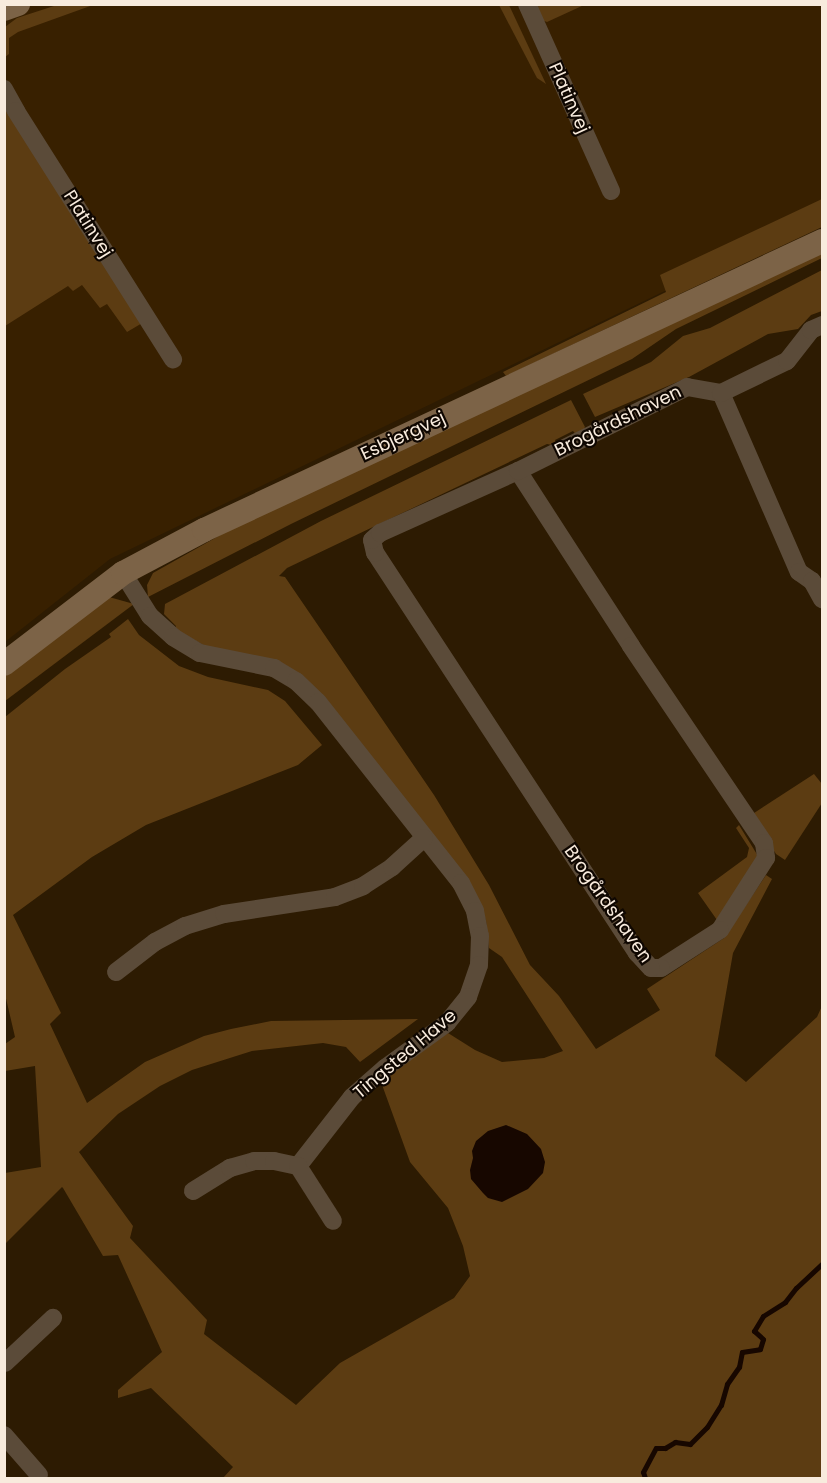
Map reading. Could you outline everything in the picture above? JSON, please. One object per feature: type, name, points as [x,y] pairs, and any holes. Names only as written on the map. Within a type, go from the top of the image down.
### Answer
[{"type":"main road","points":[[4,9],[18,4]]},
{"type":"main road","name":"Esbjergvej","points":[[4,664],[123,573],[204,531],[391,441],[822,241]]},
{"type":"street","name":"Platinvej","points":[[527,4],[611,191]]},
{"type":"street","name":"Platinvej","points":[[4,89],[173,359]]},
{"type":"street","points":[[822,325],[811,330],[787,361],[721,393],[800,572],[812,581],[822,599]]},
{"type":"street","name":"Brogårdshaven","points":[[518,471],[631,646],[764,843],[766,858],[720,930],[661,968],[651,968],[637,952],[375,553],[372,540],[381,532],[518,471],[687,387],[721,393]]},
{"type":"street","name":"Tingsted Have","points":[[123,573],[150,616],[173,637],[200,654],[273,669],[296,681],[318,702],[461,883],[475,911],[480,936],[479,965],[468,997],[447,1023],[385,1068],[352,1097],[298,1166]]},
{"type":"street","points":[[116,972],[155,942],[185,926],[224,914],[335,897],[363,886],[392,867],[424,838]]},
{"type":"street","points":[[194,1191],[230,1168],[254,1161],[274,1161],[298,1166],[333,1221]]},
{"type":"street","points":[[4,1377],[5,1362],[53,1318]]},
{"type":"street","points":[[4,1435],[39,1475]]},
{"type":"shaded area","points":[[5,5],[822,5],[822,215],[110,559],[5,642]]},
{"type":"shaded area","points":[[57,5],[93,5],[18,32],[9,38],[9,54],[5,57],[5,27],[17,18]]},
{"type":"shaded area","points":[[499,5],[509,5],[546,84],[537,78]]},
{"type":"shaded area","points":[[532,5],[584,5],[547,22],[539,19]]},
{"type":"shaded area","points":[[4,101],[144,322],[127,332],[107,304],[100,308],[82,285],[73,291],[68,286],[5,326]]},
{"type":"shaded area","points":[[822,199],[822,227],[506,376],[503,372],[666,292],[660,275]]},
{"type":"shaded area","points":[[822,248],[822,258],[676,329],[632,359],[291,524],[148,597],[147,585],[153,573],[224,533]]},
{"type":"shaded area","points":[[822,270],[822,311],[811,315],[798,329],[768,334],[689,377],[595,417],[583,394],[651,362],[683,336],[710,328]]},
{"type":"shaded area","points":[[571,400],[585,427],[581,434],[577,436],[573,431],[555,440],[557,446],[547,444],[287,568],[279,576],[285,577],[434,795],[489,885],[530,965],[559,996],[596,1049],[660,1010],[647,989],[724,938],[766,875],[772,879],[733,953],[715,1056],[746,1082],[817,1017],[822,1006],[822,1478],[223,1478],[233,1467],[151,1388],[118,1398],[118,1390],[162,1352],[118,1255],[103,1256],[63,1188],[5,1244],[5,1173],[41,1167],[35,1066],[5,1071],[5,1044],[15,1037],[4,990],[5,717],[65,669],[111,637],[109,634],[128,619],[139,635],[179,666],[208,677],[268,690],[285,701],[322,745],[298,765],[146,825],[92,857],[13,915],[61,1013],[50,1024],[87,1103],[145,1062],[204,1036],[231,1029],[271,1021],[418,1019],[360,1062],[346,1047],[323,1043],[252,1051],[192,1070],[160,1086],[118,1114],[79,1152],[133,1226],[130,1238],[207,1320],[204,1334],[296,1405],[340,1363],[454,1298],[470,1276],[463,1246],[448,1208],[410,1162],[381,1082],[411,1056],[448,1033],[475,1050],[502,1062],[544,1058],[563,1051],[502,957],[489,948],[486,921],[478,898],[324,696],[207,647],[175,629],[176,626],[164,614],[165,604],[321,521]]},
{"type":"shaded area","points":[[109,597],[134,604],[5,701],[5,676]]},
{"type":"shaded area","points":[[814,774],[822,784],[822,803],[785,860],[776,854],[751,815]]},
{"type":"shaded area","points":[[739,825],[758,856],[717,920],[698,893],[747,857],[749,848],[736,828]]},
{"type":"shaded area","points":[[506,1125],[527,1134],[541,1149],[545,1162],[543,1173],[528,1189],[502,1202],[488,1198],[483,1193],[471,1179],[470,1170],[472,1151],[476,1141],[488,1131]]},
{"type":"waterway","points":[[645,1478],[643,1472],[656,1448],[665,1448],[675,1442],[690,1444],[707,1427],[721,1405],[727,1384],[739,1367],[742,1352],[760,1349],[763,1339],[754,1331],[763,1316],[785,1302],[796,1288],[822,1264]]}]
